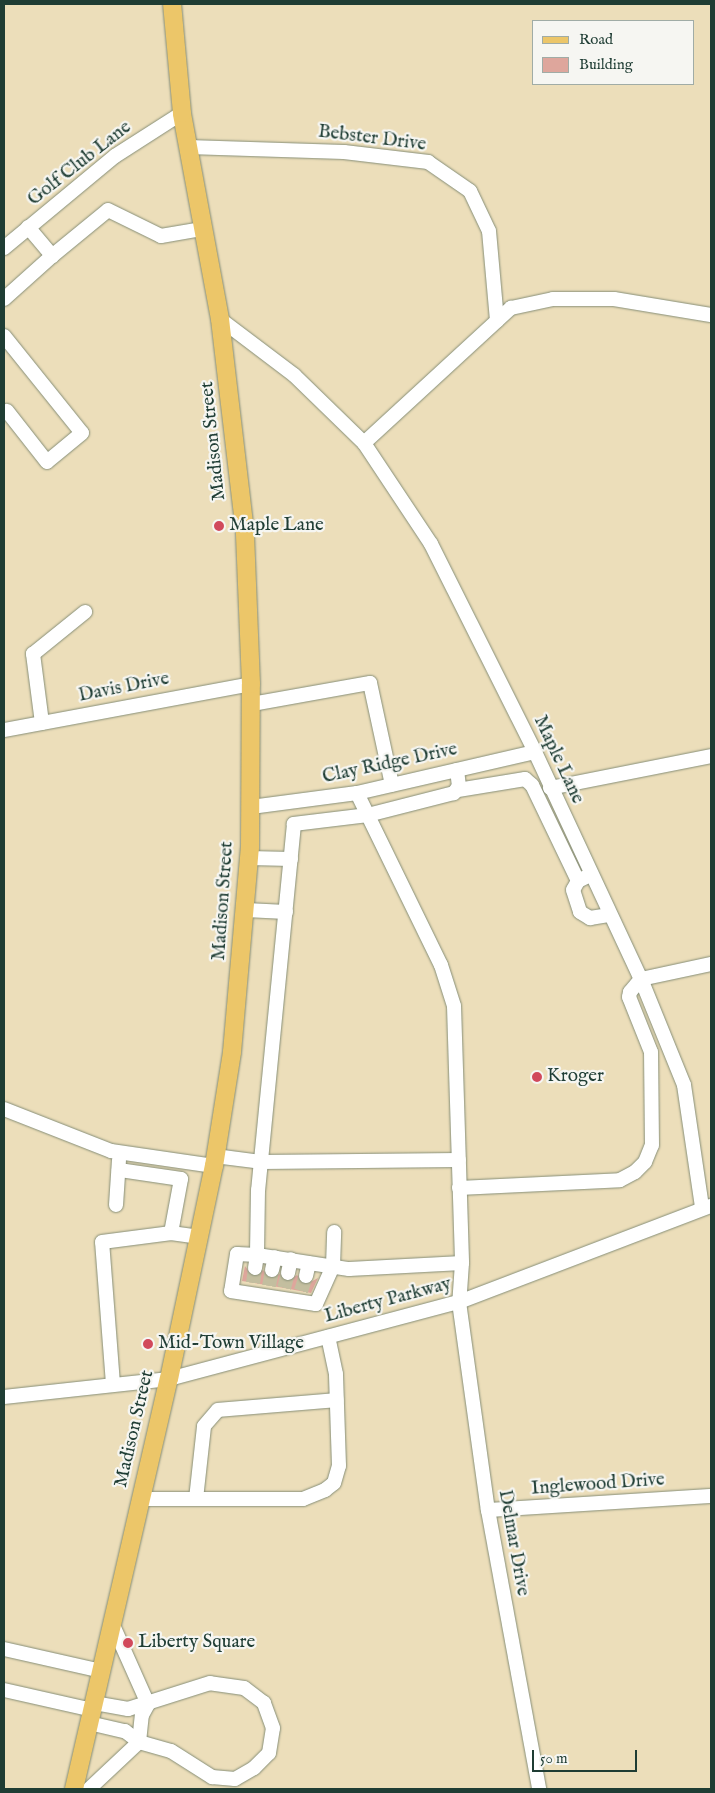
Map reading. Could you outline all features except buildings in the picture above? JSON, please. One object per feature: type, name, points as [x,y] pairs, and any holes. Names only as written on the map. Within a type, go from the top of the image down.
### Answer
[{"type":"main road","name":"Madison Street","points":[[74,1789],[169,1379],[215,1161],[232,1052],[246,910],[249,858],[252,704],[245,532],[220,319],[182,113],[172,4]]},
{"type":"street","name":"Golf Club Lane","points":[[4,247],[115,156],[182,113]]},
{"type":"street","name":"Bebster Drive","points":[[188,147],[344,152],[428,162],[470,191],[489,231],[497,321]]},
{"type":"street","points":[[4,299],[108,210],[161,236],[202,229]]},
{"type":"street","points":[[28,227],[52,256]]},
{"type":"street","points":[[364,443],[511,308],[553,299],[614,299],[711,315]]},
{"type":"street","name":"Maple Lane","points":[[220,319],[294,375],[364,443],[431,544],[535,752],[550,788],[641,980],[684,1085],[707,1206]]},
{"type":"street","points":[[4,336],[82,433],[47,462],[7,411]]},
{"type":"street","points":[[42,723],[33,654],[85,612]]},
{"type":"street","points":[[252,704],[370,683],[392,785]]},
{"type":"street","name":"Davis Drive","points":[[4,730],[251,684]]},
{"type":"street","name":"Clay Ridge Drive","points":[[251,807],[357,793],[535,752]]},
{"type":"street","points":[[550,788],[711,756]]},
{"type":"street","points":[[457,770],[458,790]]},
{"type":"street","points":[[256,1261],[261,1162],[294,824],[368,815],[458,790],[525,779],[532,785],[578,881]]},
{"type":"street","name":"Delmar Drive","points":[[357,793],[440,966],[454,1006],[462,1263],[459,1302],[488,1510],[539,1789]]},
{"type":"street","points":[[249,858],[291,859]]},
{"type":"street","points":[[591,874],[578,881],[573,890],[580,912],[590,918],[610,915]]},
{"type":"street","points":[[246,910],[286,912]]},
{"type":"street","points":[[459,1188],[620,1180],[645,1162],[652,1145],[651,1052],[629,997],[641,980],[711,964]]},
{"type":"street","points":[[4,1109],[120,1152],[174,1160],[261,1162],[459,1160]]},
{"type":"street","points":[[116,1205],[120,1152]]},
{"type":"street","points":[[171,1178],[174,1160]]},
{"type":"street","points":[[119,1170],[181,1179],[171,1233]]},
{"type":"street","name":"Liberty Parkway","points":[[4,1397],[169,1379],[459,1302],[707,1206]]},
{"type":"street","points":[[334,1232],[333,1266],[316,1304],[300,1296],[252,1288],[231,1291],[237,1254],[256,1261],[307,1269],[333,1266],[349,1269],[462,1263]]},
{"type":"street","points":[[113,1384],[102,1242],[171,1233],[200,1237]]},
{"type":"street","points":[[141,1499],[303,1499],[321,1493],[334,1483],[339,1466],[336,1374],[328,1337]]},
{"type":"street","points":[[196,1499],[204,1426],[218,1410],[337,1400]]},
{"type":"street","name":"Inglewood Drive","points":[[488,1510],[711,1496]]},
{"type":"street","points":[[112,1623],[148,1704]]},
{"type":"street","points":[[4,1649],[102,1671]]},
{"type":"street","points":[[4,1690],[92,1712],[125,1730],[139,1742],[171,1752],[212,1778],[235,1779],[254,1768],[269,1753],[273,1728],[264,1703],[244,1688],[210,1683],[128,1709],[92,1712]]},
{"type":"street","points":[[89,1789],[139,1742],[142,1715],[148,1704]]},
{"type":"tunnel","points":[[253,1283],[255,1268]]},
{"type":"tunnel","points":[[269,1286],[272,1270]]},
{"type":"tunnel","points":[[284,1288],[288,1273]]},
{"type":"tunnel","points":[[301,1291],[306,1276]]},
{"type":"place","name":"Maple Lane","points":[[219,526]]},
{"type":"place","name":"Kroger","points":[[537,1077]]},
{"type":"place","name":"Mid-Town Village","points":[[148,1344]]},
{"type":"place","name":"Liberty Square","points":[[128,1643]]}]
